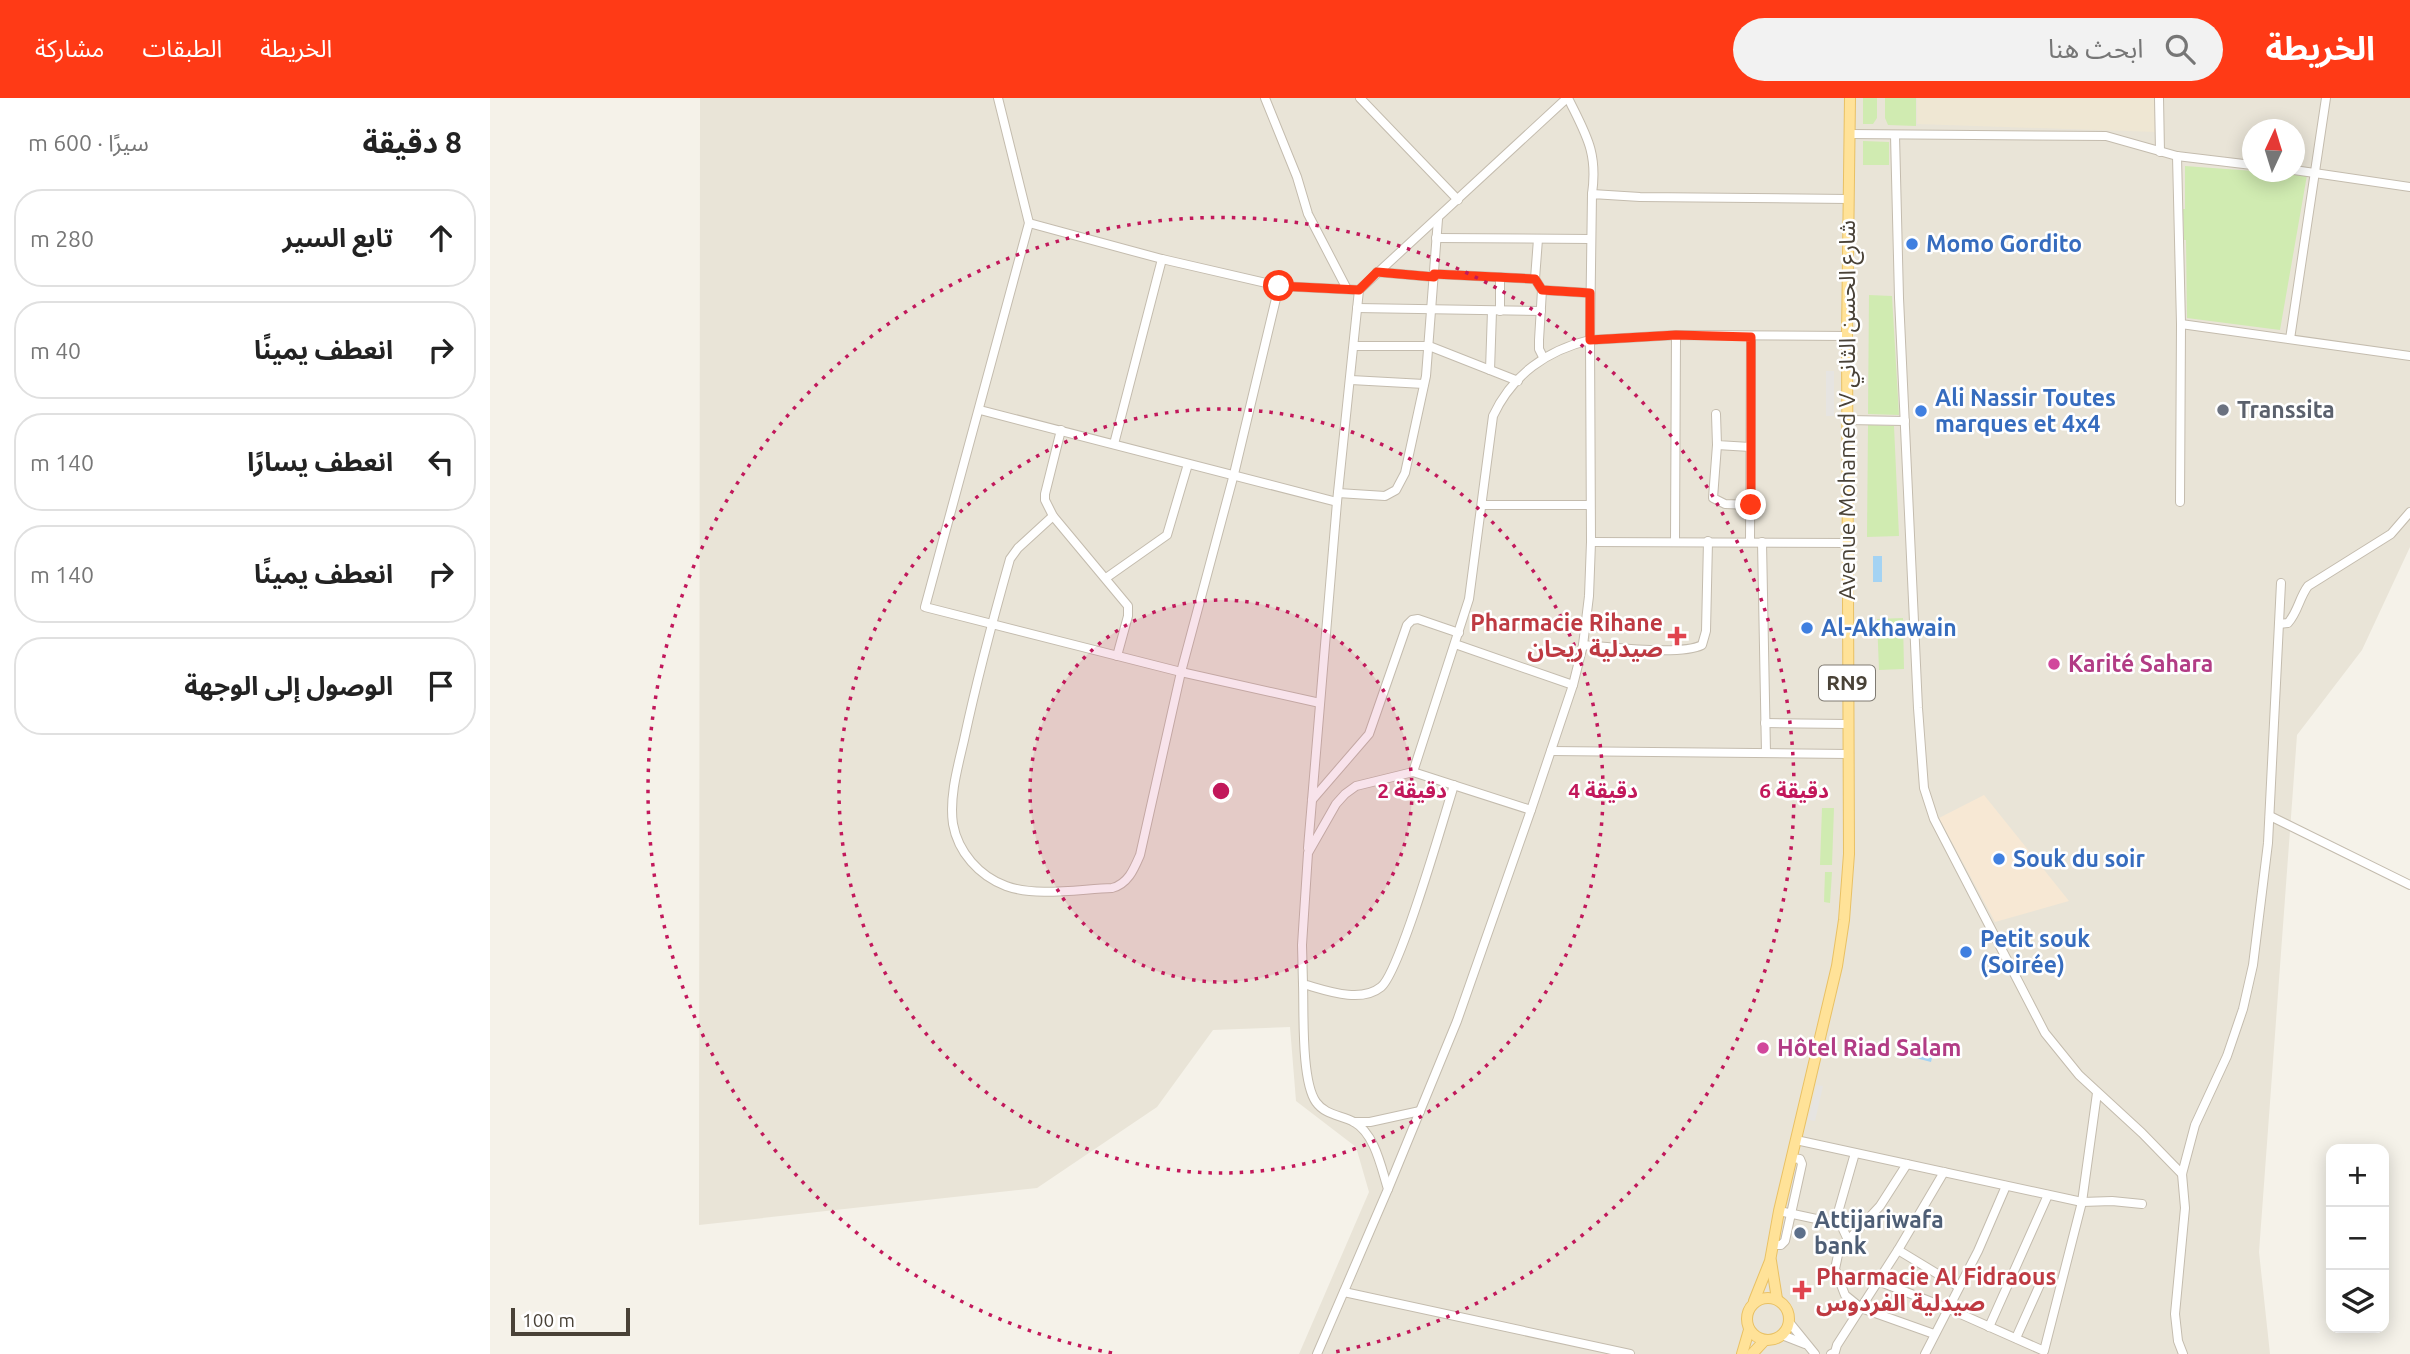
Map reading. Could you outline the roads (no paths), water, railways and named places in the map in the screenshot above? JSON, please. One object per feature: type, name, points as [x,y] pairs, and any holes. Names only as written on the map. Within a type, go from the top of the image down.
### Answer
[{"type":"main road","name":"Avenue Mohamed V شارع الحسن الثاني","points":[[1742,1354],[1749,1329],[1746,1317],[1770,1261],[1779,1211],[1832,986],[1844,920],[1849,854],[1847,336],[1850,98]]},
{"type":"main road","name":"Avenue Mohamed V شارع الحسن الثاني","points":[[1770,1261],[1777,1299],[1787,1309],[1789,1322]]},
{"type":"main road","points":[[1755,1301],[1766,1297],[1777,1299]]},
{"type":"main road","points":[[1752,1354],[1765,1340],[1782,1335],[1789,1322]]},
{"type":"main road","points":[[1749,1329],[1753,1335],[1765,1340]]},
{"type":"street","points":[[998,98],[1029,223],[925,607],[1181,672],[1320,703]]},
{"type":"street","points":[[1268,98],[1308,214],[1347,289]]},
{"type":"street","points":[[1360,98],[1458,200]]},
{"type":"street","points":[[1317,1354],[1388,1189],[1457,1021],[1551,751],[1583,645],[1589,596],[1591,542],[1590,239],[1595,170],[1586,135],[1567,98],[1359,290],[1337,502],[1301,945],[1309,1087],[1317,1105],[1325,1111],[1354,1122],[1365,1131],[1388,1189]]},
{"type":"street","points":[[2159,98],[2160,152]]},
{"type":"street","points":[[2290,339],[2326,98]]},
{"type":"street","points":[[1849,134],[2106,136],[2177,156],[2242,164]]},
{"type":"street","points":[[1895,135],[1918,708],[1923,778],[1928,805],[2045,1033],[2079,1075],[2182,1174]]},
{"type":"street","points":[[2177,156],[2181,324],[2180,502]]},
{"type":"street","points":[[2305,171],[2410,187]]},
{"type":"street","points":[[1592,194],[1702,198],[1848,198]]},
{"type":"street","points":[[1338,493],[1385,496],[1400,485],[1405,473],[1424,384],[1429,346],[1438,219]]},
{"type":"street","points":[[1029,223],[1162,259],[1279,286],[1359,290]]},
{"type":"street","points":[[1436,238],[1590,239]]},
{"type":"street","points":[[1538,239],[1535,279],[1542,290],[1539,349],[1543,357]]},
{"type":"street","points":[[1114,444],[1162,259]]},
{"type":"street","points":[[1377,272],[1535,279]]},
{"type":"street","points":[[1490,370],[1500,277]]},
{"type":"street","points":[[1054,516],[1018,548],[1010,559],[981,660],[956,773],[953,822],[957,838],[970,863],[1006,886],[1035,891],[1112,888],[1120,886],[1128,878],[1140,855],[1181,672],[1234,474],[1279,286]]},
{"type":"street","points":[[1542,290],[1590,293]]},
{"type":"street","points":[[1357,308],[1541,311]]},
{"type":"street","points":[[2181,324],[2410,356]]},
{"type":"street","points":[[1413,772],[1472,585],[1493,416],[1503,398],[1518,381],[1543,357],[1572,344],[1590,340],[1676,335],[1847,336]]},
{"type":"street","points":[[1675,541],[1676,335]]},
{"type":"street","points":[[1750,542],[1751,337]]},
{"type":"street","points":[[1354,346],[1429,346],[1518,381]]},
{"type":"street","points":[[1350,380],[1424,384]]},
{"type":"street","points":[[980,410],[1337,502]]},
{"type":"street","points":[[1716,414],[1717,445],[1713,498],[1725,504],[1751,505]]},
{"type":"street","points":[[1847,420],[1905,421]]},
{"type":"street","points":[[1061,430],[1045,500],[1054,516],[1129,610],[1117,656]]},
{"type":"street","points":[[1717,445],[1750,447]]},
{"type":"street","points":[[1106,578],[1167,535],[1188,464]]},
{"type":"street","points":[[1482,505],[1590,505]]},
{"type":"street","points":[[2279,624],[2288,623],[2292,618],[2308,586],[2391,534],[2410,512]]},
{"type":"street","points":[[1583,645],[1685,649],[1702,645],[1706,631],[1708,541]]},
{"type":"street","points":[[1591,542],[1847,543]]},
{"type":"street","points":[[1762,542],[1766,752]]},
{"type":"street","points":[[2183,1354],[2178,1341],[2175,1314],[2185,1208],[2182,1174],[2195,1125],[2227,1056],[2243,1009],[2259,929],[2270,816],[2281,583]]},
{"type":"street","points":[[1312,800],[1369,734],[1407,625],[1418,619],[1459,633]]},
{"type":"street","points":[[1455,644],[1573,685]]},
{"type":"street","points":[[1765,723],[1847,724]]},
{"type":"street","points":[[1551,751],[1848,754]]},
{"type":"street","points":[[1308,853],[1336,804],[1345,794],[1356,786],[1413,772],[1531,810]]},
{"type":"street","points":[[1303,984],[1349,994],[1366,994],[1383,986],[1394,967],[1410,922],[1454,785]]},
{"type":"street","points":[[2270,816],[2410,885]]},
{"type":"street","points":[[1878,1281],[2043,1351],[2082,1202],[2098,1093]]},
{"type":"street","points":[[1354,1122],[1370,1122],[1420,1111]]},
{"type":"street","points":[[1796,1140],[2082,1202],[2142,1204]]},
{"type":"street","points":[[1835,1223],[1855,1153]]},
{"type":"street","points":[[1773,1245],[1784,1243],[1802,1164],[1800,1159],[1791,1158]]},
{"type":"street","points":[[1907,1164],[1880,1206],[1839,1250],[1835,1269],[1845,1295],[1861,1308],[1934,1334]]},
{"type":"street","points":[[1836,1353],[1837,1345],[1944,1172]]},
{"type":"street","points":[[1924,1354],[1978,1251],[2006,1186]]},
{"type":"street","points":[[1989,1327],[2048,1195]]},
{"type":"street","points":[[1779,1211],[1835,1223],[1842,1227],[1847,1240]]},
{"type":"street","points":[[1898,1250],[1959,1287]]},
{"type":"street","points":[[2015,1338],[2042,1280]]},
{"type":"street","points":[[1344,1292],[1630,1354]]},
{"type":"street","points":[[1789,1322],[1815,1354]]},
{"type":"street","points":[[1782,1335],[1807,1346]]},
{"type":"water","points":[[1873,556],[1882,556],[1882,582],[1873,582]]},
{"type":"water","points":[[1910,1044],[1934,1050],[1931,1062],[1908,1056]]},
{"type":"place","name":"Momo Gordito","points":[[1912,244]]},
{"type":"place","name":"Transsita","points":[[2223,410]]},
{"type":"place","name":"Ali Nassir Toutes marques et 4x4","points":[[1921,411]]},
{"type":"place","name":"Al-Akhawain","points":[[1807,628]]},
{"type":"place","name":"Pharmacie Rihane صيدلية ريحان","points":[[1677,636]]},
{"type":"place","name":"Karité Sahara","points":[[2054,664]]},
{"type":"place","name":"Souk du soir","points":[[1999,859]]},
{"type":"place","name":"Petit souk (Soirée)","points":[[1966,952]]},
{"type":"place","name":"Hôtel Riad Salam","points":[[1763,1048]]},
{"type":"place","name":"Attijariwafa bank","points":[[1800,1233]]},
{"type":"place","name":"Pharmacie Al Fidraous صيدلية الفردوس","points":[[1802,1290]]}]
